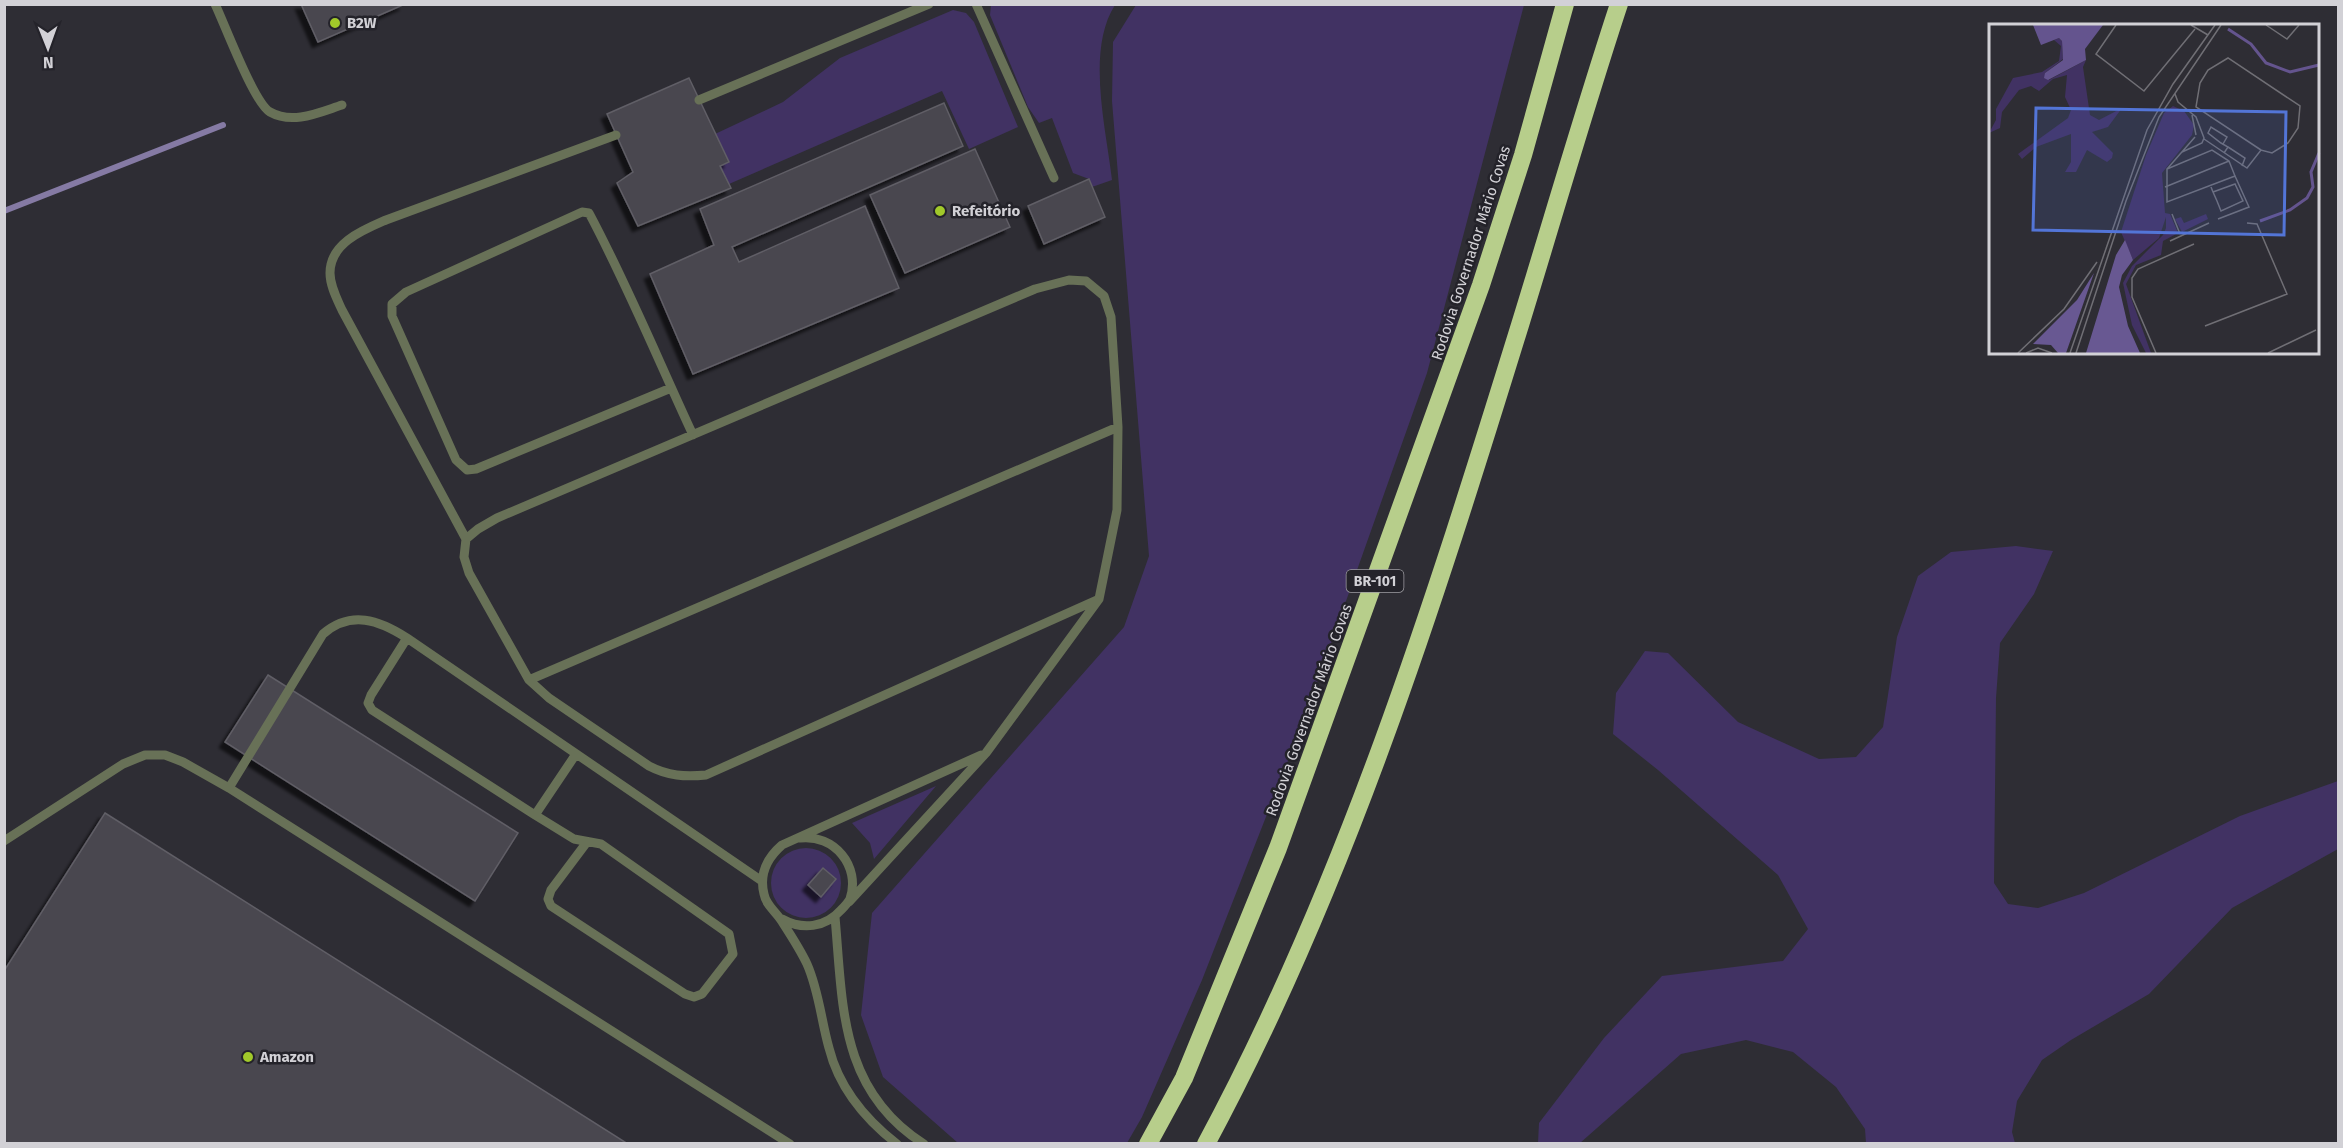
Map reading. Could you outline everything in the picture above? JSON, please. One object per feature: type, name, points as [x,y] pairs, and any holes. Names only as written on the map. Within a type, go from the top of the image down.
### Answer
[{"type":"highway","name":"Rodovia Governador Mário Covas","points":[[1148,1143],[1184,1078],[1282,837],[1481,285],[1523,155],[1565,4]]},
{"type":"highway","points":[[1206,1143],[1276,1003],[1298,953],[1351,824],[1403,684],[1451,544],[1619,4]]},
{"type":"lane","points":[[215,4],[257,98],[270,112],[307,117],[342,105]]},
{"type":"lane","points":[[699,100],[929,4]]},
{"type":"lane","points":[[976,4],[1054,178]]},
{"type":"lane","points":[[616,135],[378,223],[347,240],[335,255],[330,273],[342,310],[466,539],[464,557],[469,573],[529,680],[557,704],[657,770],[665,774],[688,777],[706,775],[1099,599]]},
{"type":"lane","points":[[671,388],[476,469],[467,470],[456,460],[445,436],[392,316],[392,304],[406,292],[582,212],[589,213],[671,388],[693,435]]},
{"type":"lane","points":[[466,539],[496,518],[1035,289],[1069,280],[1086,281],[1104,296],[1111,317],[1118,427],[1117,510],[1099,599],[986,753],[835,917],[821,925],[806,927],[792,924],[779,917]]},
{"type":"lane","points":[[529,680],[1118,427]]},
{"type":"lane","points":[[230,788],[323,634],[336,623],[354,620],[372,621],[388,626],[762,880]]},
{"type":"lane","points":[[407,639],[371,695],[369,703],[372,710],[574,839],[601,844],[729,934],[734,954],[702,994],[694,997],[685,994],[551,906],[548,899],[551,890],[587,842]]},
{"type":"lane","points":[[897,1143],[864,1115],[842,1083],[829,1050],[816,984],[806,962],[779,917],[770,907],[764,894],[762,880],[771,854],[782,845],[986,753]]},
{"type":"lane","points":[[535,815],[576,754]]},
{"type":"lane","points":[[4,841],[123,764],[145,755],[165,755],[183,762],[230,788],[790,1143]]},
{"type":"lane","points":[[794,839],[810,837],[825,840],[838,849],[847,861],[852,876],[849,902]]},
{"type":"lane","points":[[835,917],[844,1015],[856,1065],[889,1118],[924,1143]]},
{"type":"shaded area","points":[[991,5],[1115,5],[1106,23],[1101,44],[1100,66],[1100,90],[1112,180],[1092,187],[1089,179],[1073,173],[1052,118],[1039,123],[1028,107],[990,15]]},
{"type":"shaded area","points":[[1136,5],[1524,5],[1427,373],[1302,725],[1202,980],[1142,1117],[1127,1143],[958,1143],[883,1077],[861,1015],[872,913],[1124,627],[1149,556],[1112,101],[1113,42]]},
{"type":"shaded area","points":[[953,10],[966,13],[974,22],[1018,127],[969,149],[942,91],[729,184],[720,166],[729,162],[715,134],[783,102],[840,58]]},
{"type":"shaded area","points":[[2016,546],[2053,551],[2034,594],[2000,643],[1996,698],[1994,883],[2008,904],[2038,908],[2084,893],[2240,816],[2338,781],[2338,849],[2232,908],[2149,994],[2042,1060],[2017,1101],[2012,1132],[2015,1143],[1866,1143],[1865,1129],[1836,1087],[1793,1052],[1746,1040],[1681,1054],[1580,1143],[1538,1143],[1539,1123],[1604,1038],[1662,976],[1783,961],[1808,929],[1778,875],[1658,770],[1613,734],[1616,693],[1645,651],[1668,653],[1738,722],[1819,759],[1856,757],[1883,727],[1897,637],[1918,576],[1951,552]]},
{"type":"shaded area","points":[[936,786],[874,859],[870,843],[852,823]]},
{"type":"shaded area","points":[[806,848],[825,854],[835,864],[841,883],[835,902],[825,912],[806,918],[787,912],[777,902],[771,883],[777,864],[787,854]]},
{"type":"building","name":"B2W","points":[[301,4],[405,4],[318,42]]},
{"type":"building","points":[[689,78],[729,162],[720,166],[731,188],[638,226],[617,183],[633,172],[607,114]]},
{"type":"building","points":[[944,103],[963,146],[732,247],[739,262],[865,206],[899,288],[693,374],[650,274],[714,245],[700,209]]},
{"type":"building","name":"Refeitório","points":[[975,149],[1010,227],[905,273],[870,195]]},
{"type":"building","points":[[1089,179],[1105,217],[1044,244],[1028,206]]},
{"type":"building","points":[[268,675],[518,833],[475,901],[225,742]]},
{"type":"building","name":"Amazon","points":[[105,813],[628,1144],[4,1144],[4,971]]},
{"type":"building","points":[[823,868],[836,879],[821,897],[808,885]]},
{"type":"waterway","points":[[4,211],[223,125]]},
{"type":"place","name":"B2W","points":[[335,23]]},
{"type":"place","name":"Refeitório","points":[[940,211]]},
{"type":"place","name":"Amazon","points":[[248,1057]]}]
